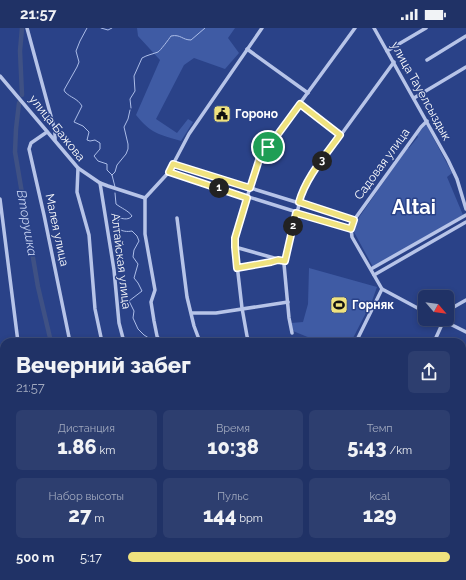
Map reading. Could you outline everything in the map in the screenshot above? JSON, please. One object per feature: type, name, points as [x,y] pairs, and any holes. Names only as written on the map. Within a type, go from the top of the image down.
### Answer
[{"type":"street","points":[[27,28],[53,124],[56,141]]},
{"type":"street","points":[[158,338],[151,302],[154,290],[145,234],[145,198],[169,172],[189,134],[262,28]]},
{"type":"street","points":[[247,338],[237,268],[235,238],[259,160],[355,28]]},
{"type":"street","name":"улица Тауелсыздык","points":[[374,28],[440,145],[457,179],[466,209]]},
{"type":"street","points":[[387,51],[426,28]]},
{"type":"street","points":[[427,60],[466,36]]},
{"type":"street","points":[[247,49],[308,93]]},
{"type":"street","points":[[292,333],[289,318],[285,261],[296,213],[304,188],[340,135],[394,62]]},
{"type":"street","points":[[414,98],[466,67]]},
{"type":"street","name":"улица Бажова","points":[[0,76],[78,168],[77,192],[89,235],[95,309],[101,338]]},
{"type":"street","points":[[300,104],[340,135]]},
{"type":"street","name":"Садовая улица","points":[[351,229],[354,220],[421,127],[427,122]]},
{"type":"street","name":"Малея улица","points":[[47,132],[31,143],[29,149],[69,338]]},
{"type":"street","points":[[173,164],[354,220]]},
{"type":"street","points":[[78,168],[100,183],[145,198]]},
{"type":"street","points":[[169,172],[247,198],[351,229],[352,237],[382,289],[418,308]]},
{"type":"street","name":"Алтайская улица","points":[[100,183],[114,270],[118,323],[123,338]]},
{"type":"street","points":[[0,199],[17,338]]},
{"type":"street","points":[[371,269],[466,215]]},
{"type":"street","points":[[177,218],[187,297],[192,314],[191,317],[198,338]]},
{"type":"street","points":[[374,274],[466,222]]},
{"type":"street","points":[[235,247],[285,261]]},
{"type":"street","points":[[237,268],[278,260]]},
{"type":"street","points":[[358,338],[382,289]]},
{"type":"street","points":[[454,307],[466,300]]},
{"type":"street","points":[[192,314],[216,313],[288,302]]},
{"type":"street","points":[[435,338],[440,326]]},
{"type":"street","points":[[454,326],[466,332]]},
{"type":"shaded area","points":[[137,28],[235,28],[228,38],[239,53],[225,69],[194,58],[184,65],[156,119],[177,133],[188,119],[193,122],[181,141],[161,135],[151,130],[136,115],[160,60],[138,36]]},
{"type":"shaded area","points":[[425,125],[427,126],[452,173],[447,177],[463,215],[373,267],[354,232],[358,219],[407,148],[409,148],[418,137],[417,135]]},
{"type":"shaded area","name":"Горняк","points":[[309,268],[377,287],[372,301],[353,338],[310,338],[293,331],[291,323],[303,322],[308,304]]},
{"type":"waterway","name":"Вторушка","points":[[22,28],[20,51],[22,95]]},
{"type":"waterway","points":[[87,28],[76,51],[79,62],[64,90],[82,106],[74,122],[83,126],[89,132],[87,140],[95,140],[100,143],[100,149],[94,156],[98,161],[107,164],[107,170],[112,175],[115,187]]},
{"type":"waterway","points":[[101,28],[108,30],[112,28]]},
{"type":"waterway","points":[[131,108],[130,99],[135,91],[134,76],[142,58],[158,52],[171,36],[191,40],[205,28]]},
{"type":"waterway","name":"Вторушка","points":[[19,103],[15,152],[38,287],[50,338]]},
{"type":"waterway","points":[[112,175],[128,149],[124,127],[130,110]]},
{"type":"waterway","points":[[115,193],[116,204],[132,216],[128,219],[120,218],[117,225],[119,229],[132,231],[137,236],[139,241],[134,250],[133,257],[138,264],[134,278],[142,291],[129,301],[134,311],[133,318],[138,329],[149,338]]},
{"type":"place","name":"Гороно","points":[[222,114]]},
{"type":"place","name":"Горняк","points":[[339,305]]},
{"type":"district","name":"Altai","points":[[414,207]]},
{"type":"route","points":[[300,104],[340,135],[311,176],[304,188],[299,202],[354,220],[351,229],[296,213],[285,261],[278,260],[237,268],[235,238],[247,198],[169,172],[173,164],[250,188],[257,164],[268,147],[300,104]]}]
